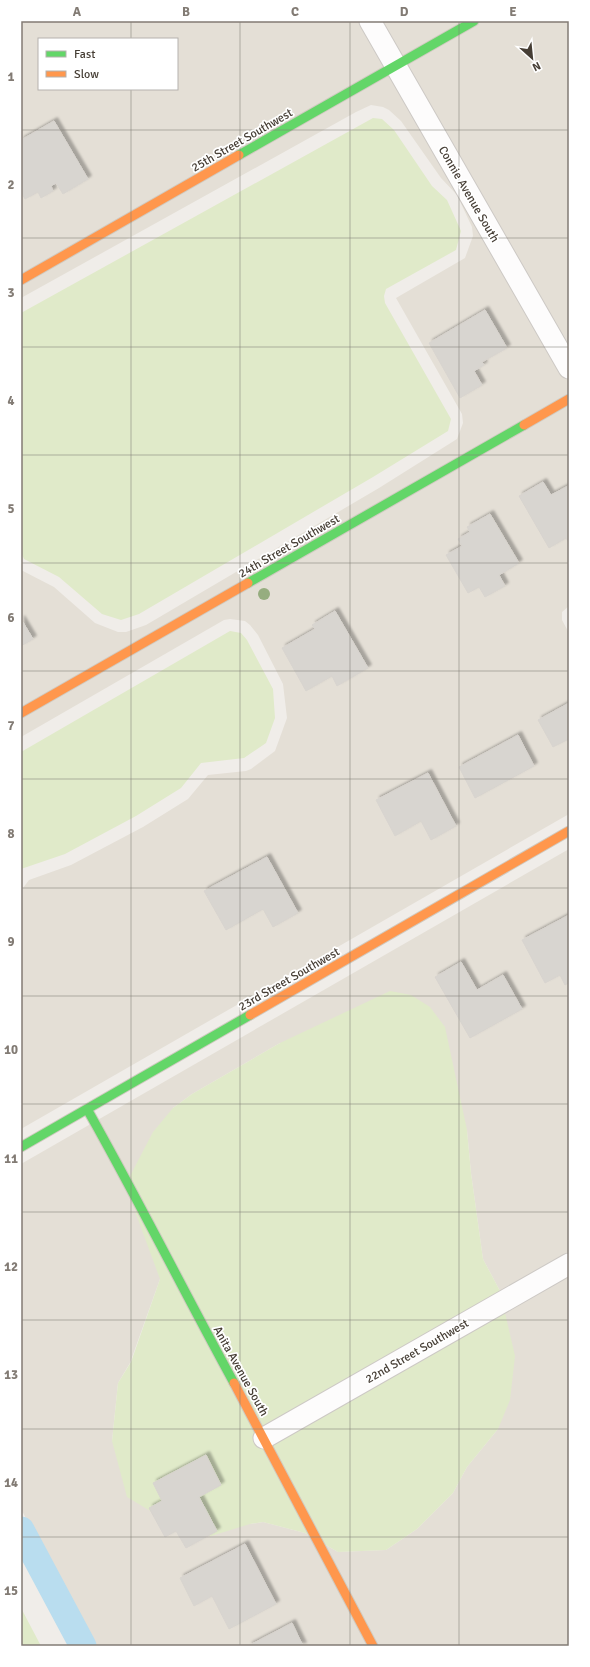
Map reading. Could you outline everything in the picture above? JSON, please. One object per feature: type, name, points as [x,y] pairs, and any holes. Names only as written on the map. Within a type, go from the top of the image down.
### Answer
[{"type":"street","name":"Connie Avenue South","points":[[370,21],[569,368]]},
{"type":"street","name":"25th Street Southwest","points":[[21,280],[474,21]]},
{"type":"street","name":"24th Street Southwest","points":[[21,713],[569,399]]},
{"type":"street","name":"23rd Street Southwest","points":[[21,1147],[569,831]]},
{"type":"street","name":"Anita Avenue South","points":[[87,1109],[116,1160],[187,1297],[264,1438],[373,1646]]},
{"type":"street","name":"22nd Street Southwest","points":[[264,1438],[569,1264]]},
{"type":"shaded area","points":[[21,21],[569,21],[569,606],[562,612],[562,620],[569,633],[569,814],[21,1129],[21,930],[23,888],[29,880],[71,865],[143,827],[188,799],[208,775],[246,771],[251,769],[275,751],[287,718],[283,684],[258,635],[245,621],[230,619],[224,620],[21,737],[21,570],[54,587],[95,623],[118,632],[126,632],[146,625],[379,488],[457,439],[463,423],[462,414],[396,298],[465,258],[473,236],[472,227],[457,195],[441,178],[401,121],[389,110],[383,107],[371,105],[21,298]]},
{"type":"shaded area","points":[[569,849],[569,1646],[94,1646],[21,1509],[21,1164]],"holes":[[[280,1043],[467,1130],[471,1173],[483,1259],[500,1291],[505,1320],[498,1429],[467,1467],[453,1493],[417,1529],[386,1550],[338,1552],[305,1533],[263,1522],[250,1524],[112,1441],[118,1383],[130,1363],[160,1279],[173,1108],[192,1094]]]},
{"type":"green space","points":[[373,118],[382,119],[394,130],[432,186],[447,200],[461,231],[456,250],[386,289],[384,296],[385,303],[451,419],[448,431],[373,477],[139,614],[121,620],[102,614],[59,577],[24,559],[21,552],[21,313]]},
{"type":"green space","points":[[230,631],[241,633],[247,640],[273,689],[275,718],[266,743],[244,758],[201,763],[181,788],[136,816],[65,854],[21,869],[21,752]]},
{"type":"green space","points":[[390,991],[411,995],[430,1007],[445,1027],[467,1130],[471,1173],[483,1259],[500,1291],[515,1356],[510,1400],[498,1429],[467,1467],[453,1493],[417,1529],[386,1550],[338,1552],[305,1533],[263,1522],[250,1524],[211,1536],[192,1536],[127,1497],[112,1441],[118,1383],[131,1362],[160,1279],[136,1214],[130,1176],[153,1132],[173,1108],[192,1094],[280,1043]]},
{"type":"green space","points":[[21,1608],[41,1646],[21,1646]]},
{"type":"building","points":[[54,121],[88,179],[63,194],[56,183],[51,186],[53,191],[41,198],[38,192],[25,199],[21,192],[21,140]]},
{"type":"building","points":[[485,310],[507,348],[482,362],[484,365],[474,371],[482,385],[460,398],[429,343]]},
{"type":"building","points":[[543,482],[551,495],[568,486],[569,487],[569,543],[566,538],[549,548],[519,496]]},
{"type":"building","points":[[490,514],[519,563],[499,575],[505,586],[485,597],[479,587],[468,593],[446,555],[462,546],[458,539],[470,532],[467,527]]},
{"type":"building","points":[[335,611],[368,668],[337,686],[332,676],[306,691],[282,648],[315,629],[312,625]]},
{"type":"building","points":[[21,619],[33,639],[21,646]]},
{"type":"building","points":[[569,703],[569,739],[553,747],[538,720]]},
{"type":"building","points":[[518,735],[534,766],[475,798],[459,767]]},
{"type":"building","points":[[428,773],[456,826],[431,840],[421,821],[395,836],[376,800]]},
{"type":"building","points":[[267,857],[298,913],[273,927],[263,909],[226,930],[204,891]]},
{"type":"building","points":[[569,915],[569,983],[565,985],[560,975],[545,983],[522,940]]},
{"type":"building","points":[[461,962],[477,990],[503,975],[522,1009],[470,1038],[435,977]]},
{"type":"building","points":[[206,1455],[221,1485],[199,1497],[217,1531],[186,1548],[176,1531],[165,1537],[149,1508],[162,1501],[153,1483]]},
{"type":"building","points":[[245,1544],[276,1604],[229,1629],[212,1596],[194,1606],[180,1578]]},
{"type":"building","points":[[292,1623],[303,1646],[248,1646]]},
{"type":"waterway","points":[[21,1530],[83,1646]]},
{"type":"traffic: fast","points":[[239,155],[474,21]]},
{"type":"traffic: fast","points":[[248,583],[524,425]]},
{"type":"traffic: fast","points":[[21,1147],[250,1015]]},
{"type":"traffic: fast","points":[[87,1109],[234,1383]]},
{"type":"traffic: slow","points":[[21,280],[239,155]]},
{"type":"traffic: slow","points":[[524,425],[569,399]]},
{"type":"traffic: slow","points":[[21,713],[248,583]]},
{"type":"traffic: slow","points":[[250,1015],[569,831]]},
{"type":"traffic: slow","points":[[234,1383],[373,1646]]}]
